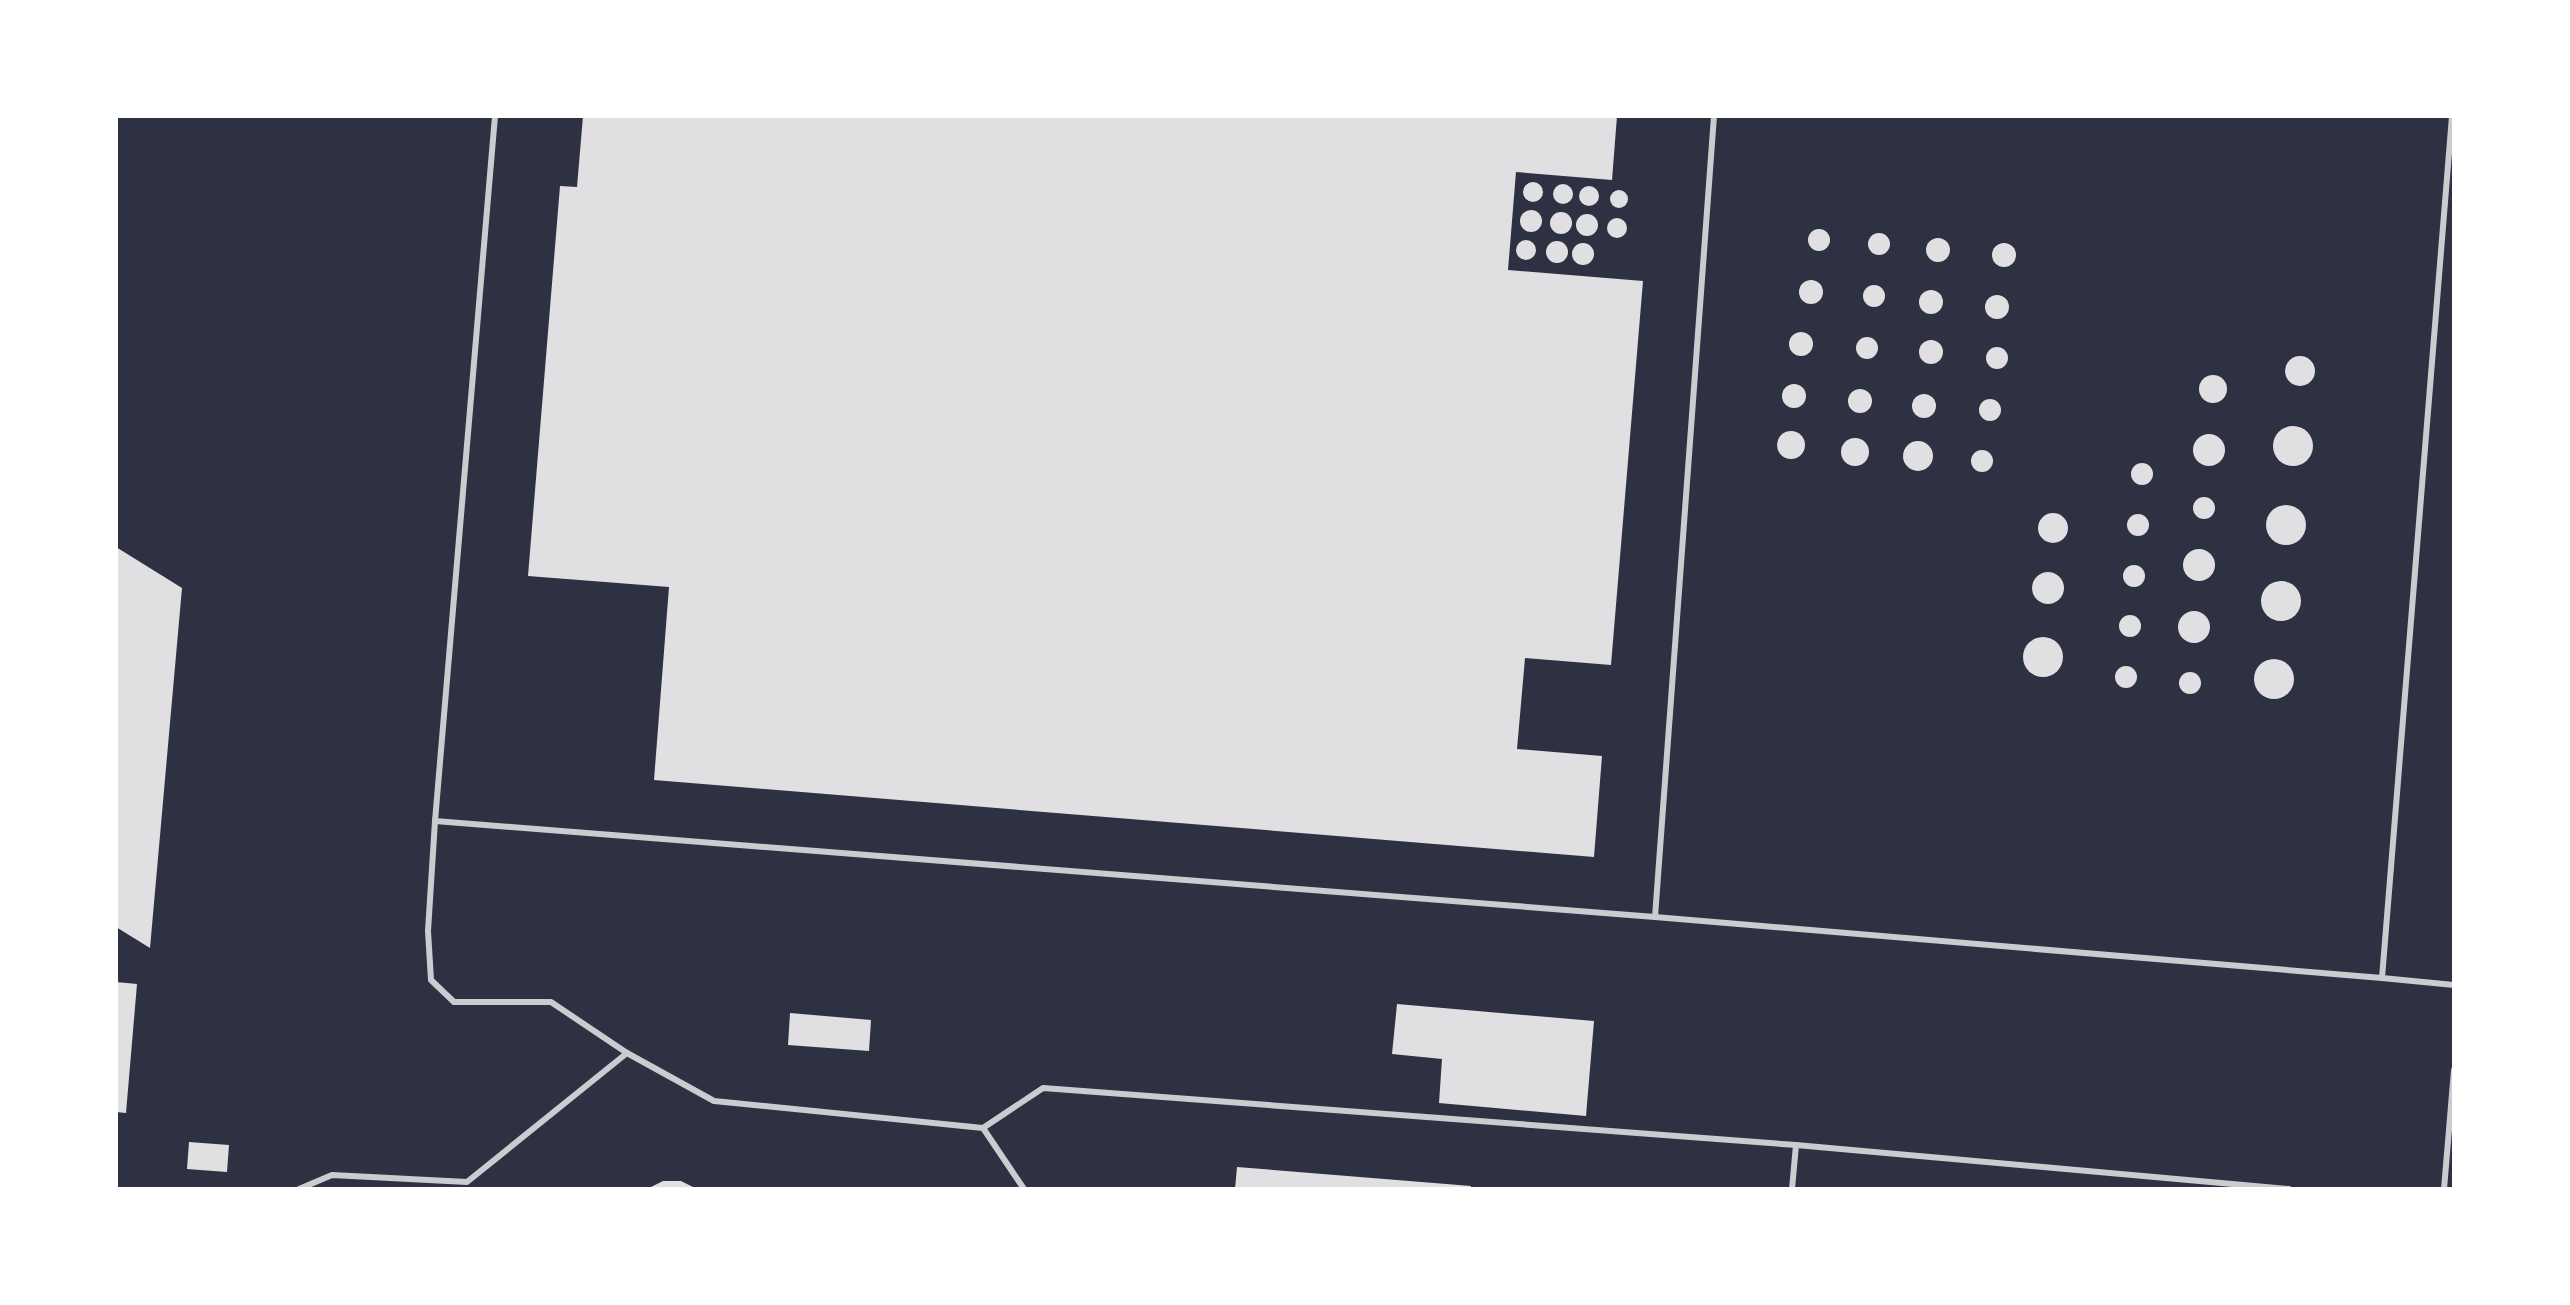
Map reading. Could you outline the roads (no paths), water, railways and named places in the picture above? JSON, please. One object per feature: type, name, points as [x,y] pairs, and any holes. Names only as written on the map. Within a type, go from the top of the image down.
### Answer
[{"type":"lane","points":[[495,116],[428,931],[431,980],[454,1002],[551,1002],[627,1053],[714,1101],[983,1128],[1043,1088],[1796,1145],[2289,1189]]},
{"type":"lane","points":[[1655,917],[1714,116]]},
{"type":"lane","points":[[2382,978],[2452,116]]},
{"type":"lane","points":[[435,821],[1655,917],[2454,985]]},
{"type":"lane","points":[[299,1189],[332,1175],[467,1182],[627,1053]]},
{"type":"lane","points":[[2444,1189],[2454,1070]]},
{"type":"lane","points":[[983,1128],[1024,1189]]},
{"type":"lane","points":[[1792,1189],[1796,1145]]}]
